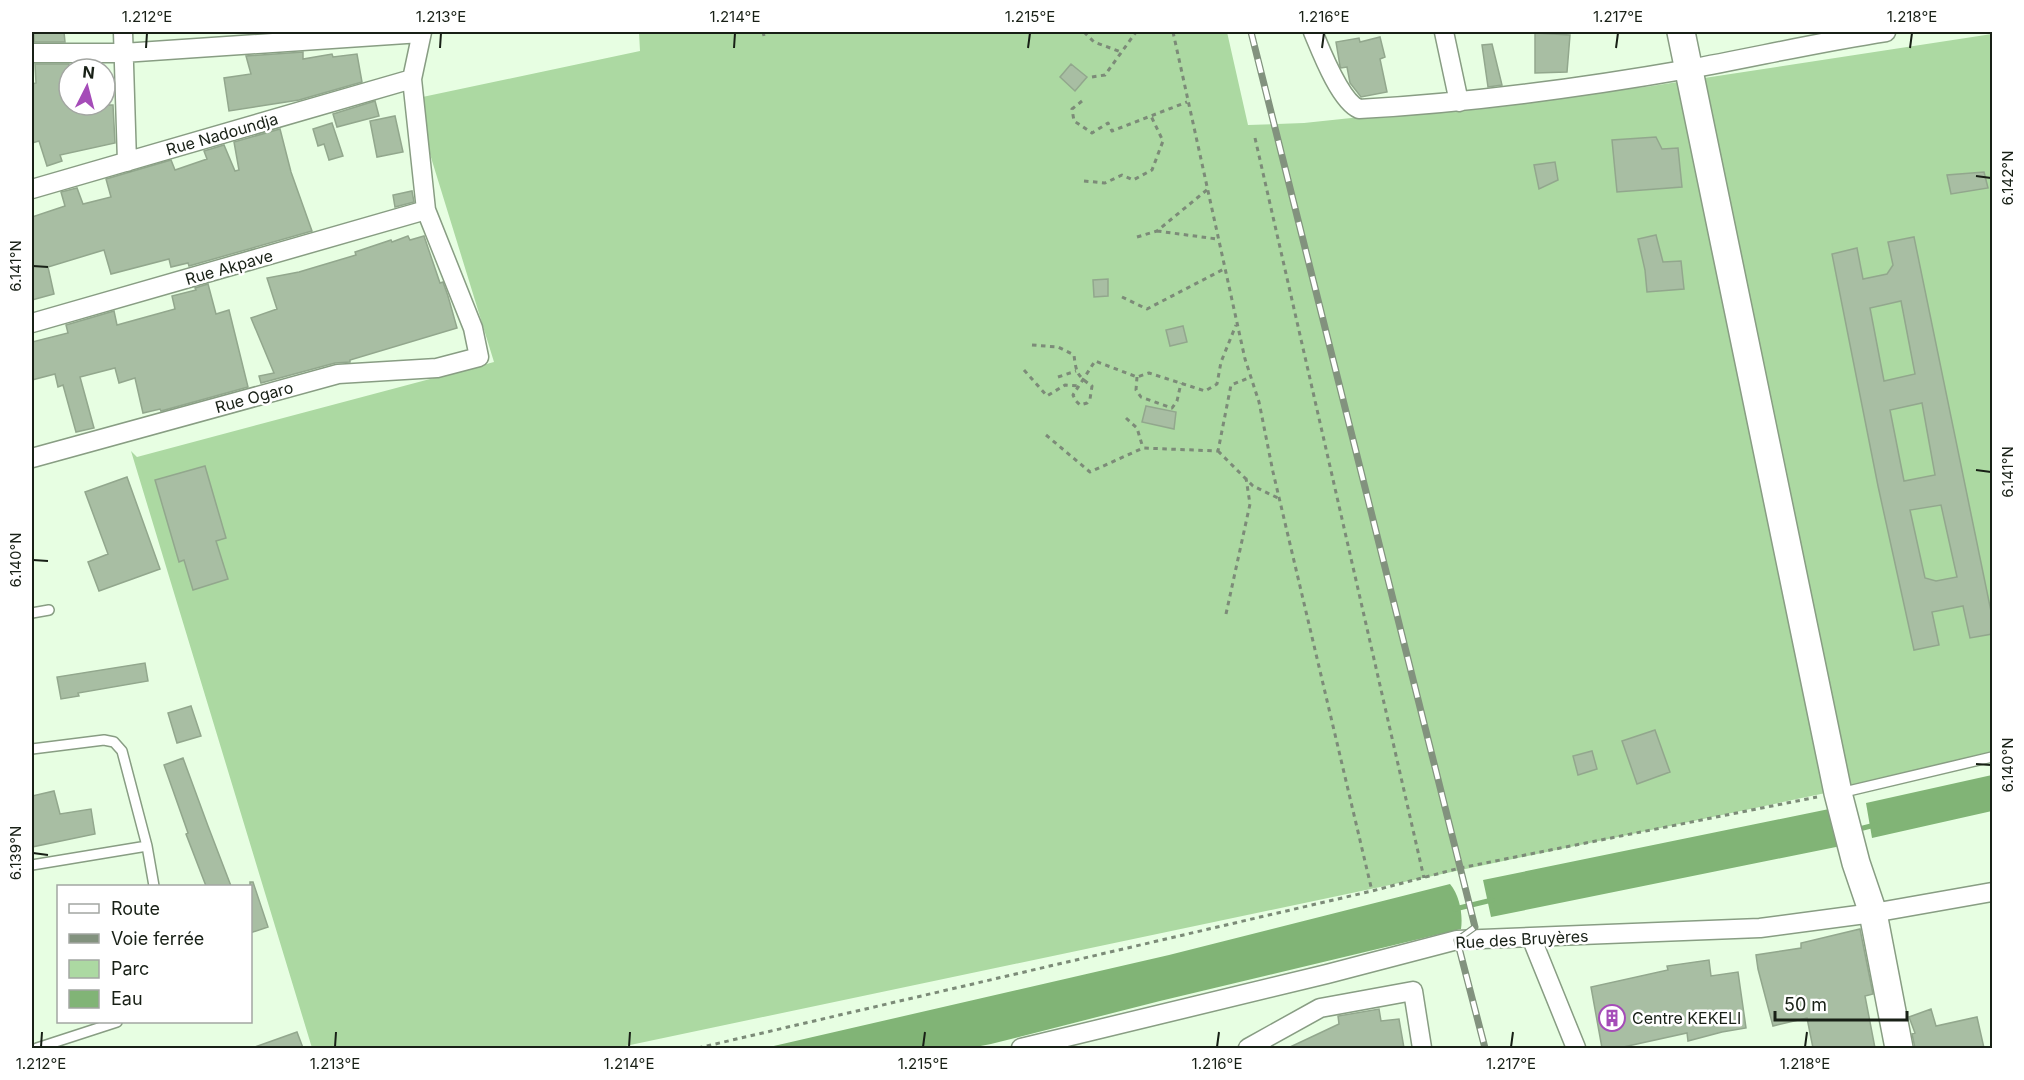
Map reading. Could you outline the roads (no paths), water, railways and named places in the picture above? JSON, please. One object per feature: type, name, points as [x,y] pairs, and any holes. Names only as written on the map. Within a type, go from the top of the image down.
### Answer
[{"type":"street","points":[[123,32],[128,162]]},
{"type":"street","points":[[32,53],[123,53],[422,32],[412,79],[426,210]]},
{"type":"street","points":[[1313,32],[1330,71],[1355,107],[1359,109],[1459,102],[1574,88],[1786,51],[1826,36],[1886,32]]},
{"type":"street","points":[[1444,32],[1459,102]]},
{"type":"street","points":[[1681,32],[1839,798],[1856,863],[1873,913],[1899,1048]]},
{"type":"street","name":"Rue Nadoundja","points":[[32,189],[412,79]]},
{"type":"street","name":"Rue Akpave","points":[[32,323],[426,210]]},
{"type":"street","name":"Rue Ogaro","points":[[32,458],[338,374],[437,368],[479,357],[472,327],[426,210]]},
{"type":"street","name":"Rue des Bruyères","points":[[1021,1048],[1457,940],[1760,928],[1873,913],[1992,892]]},
{"type":"street","points":[[1531,937],[1576,1048]]},
{"type":"street","points":[[1248,1048],[1320,1008],[1413,991],[1422,1048]]},
{"type":"lane","points":[[32,613],[49,610]]},
{"type":"lane","points":[[32,749],[104,740],[114,742],[122,751],[147,846],[154,885]]},
{"type":"lane","points":[[1839,798],[1992,757]]},
{"type":"lane","points":[[32,865],[147,846]]},
{"type":"lane","points":[[37,1048],[114,1023]]},
{"type":"water","points":[[1992,775],[1992,811],[1872,838],[1866,803]]},
{"type":"water","points":[[1834,808],[1841,846],[1491,917],[1483,880]]},
{"type":"water","points":[[1450,884],[1460,906],[1461,929],[991,1044],[970,1048],[765,1048],[1169,955]]},
{"type":"waterway","points":[[1855,830],[1875,825]]},
{"type":"waterway","points":[[1455,909],[1492,900]]},
{"type":"railway","points":[[1251,32],[1475,927],[1457,940],[1485,1048]]},
{"type":"place","name":"Centre KEKELI","points":[[1612,1018]]}]
